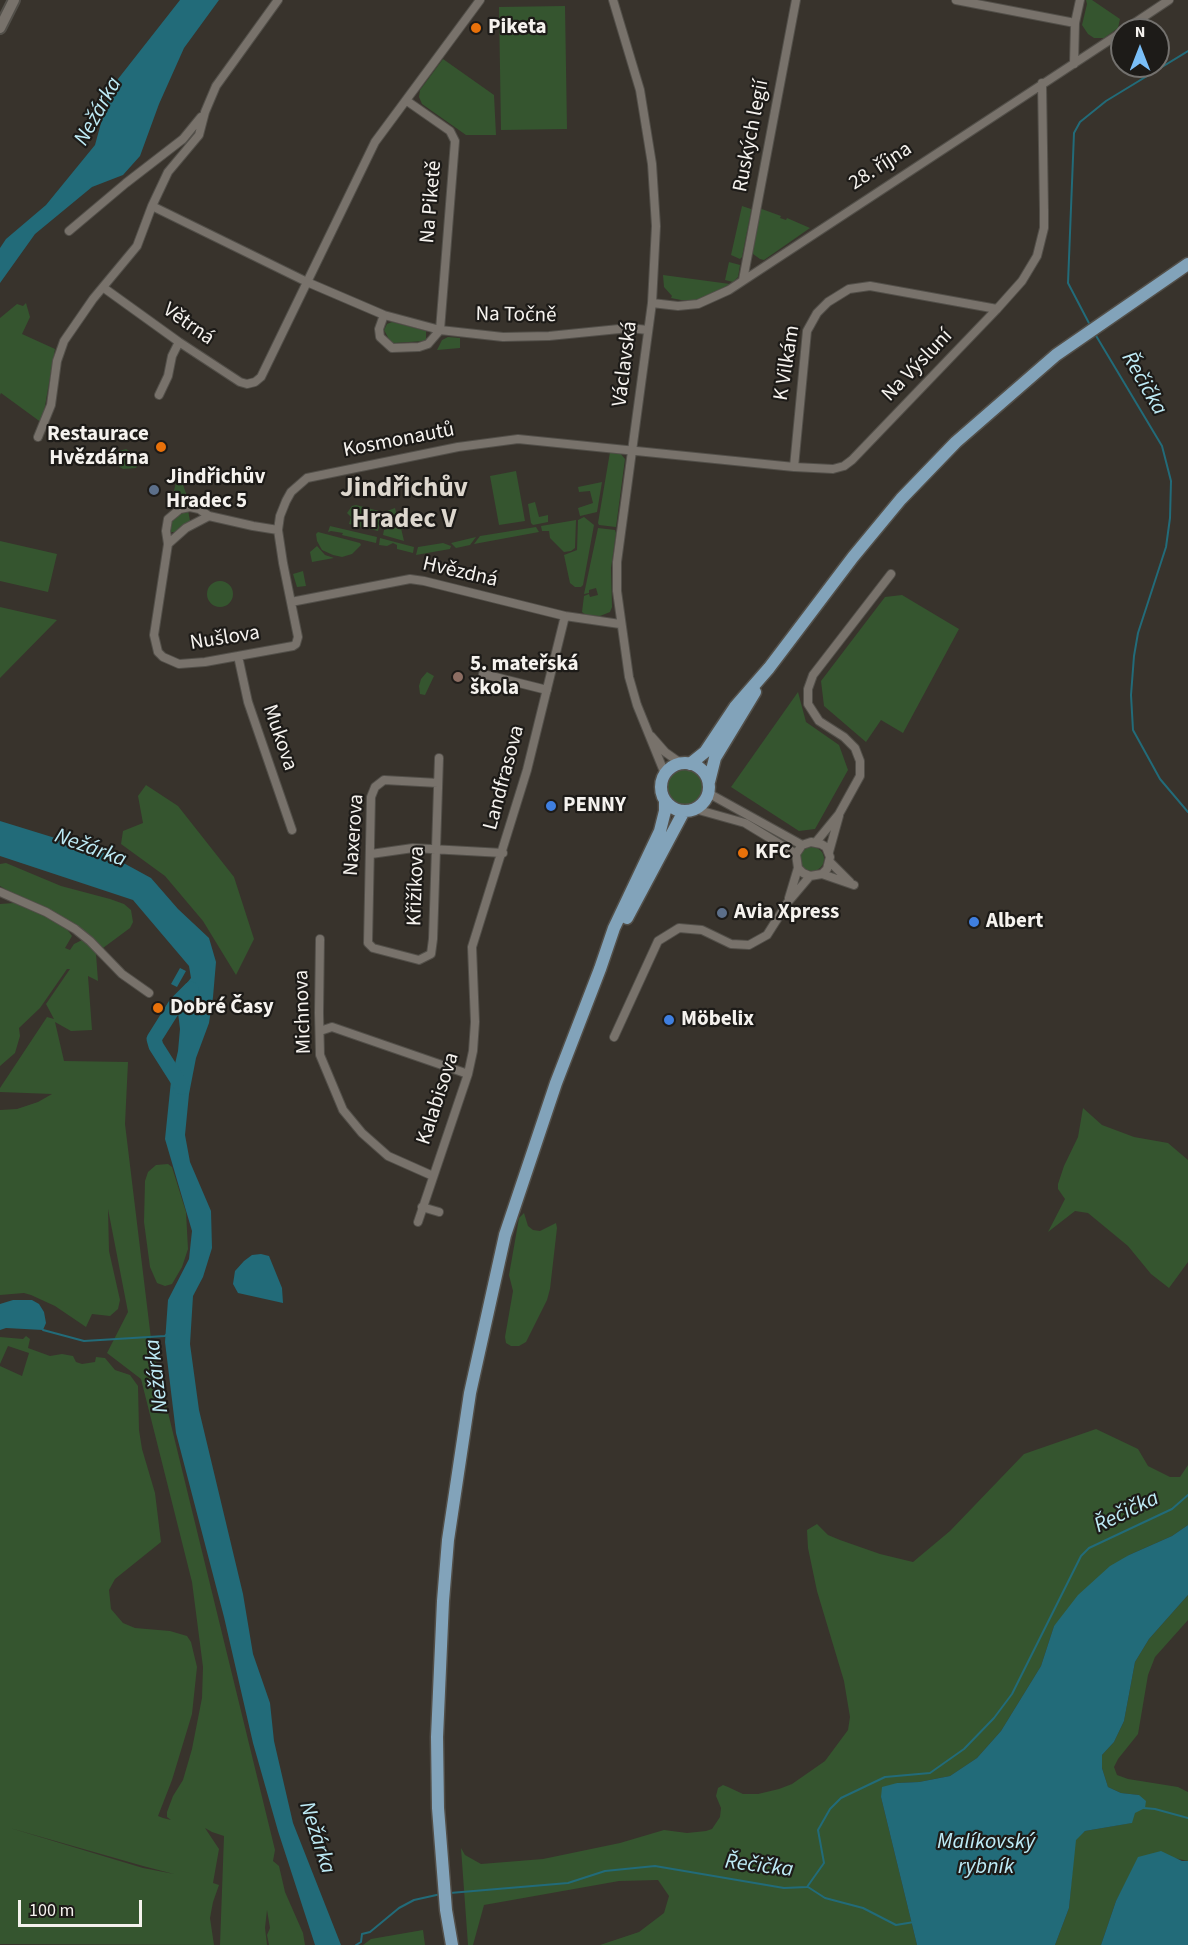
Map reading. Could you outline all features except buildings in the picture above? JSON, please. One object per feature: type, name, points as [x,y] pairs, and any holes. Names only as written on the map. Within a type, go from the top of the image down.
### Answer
[{"type":"main road","points":[[452,1945],[446,1910],[438,1808],[442,1601],[470,1393],[505,1235],[556,1083],[614,928],[660,831],[665,811],[661,788],[665,774],[674,766],[686,764],[705,752],[735,707],[769,668],[853,557],[956,442],[1084,334],[1188,264]]},
{"type":"main road","points":[[600,969],[661,852],[690,810],[703,802],[715,758],[769,668]]},
{"type":"main road","points":[[686,764],[701,770],[708,788]]},
{"type":"main road","points":[[665,801],[673,808],[690,810]]},
{"type":"street","points":[[0,28],[14,0]]},
{"type":"street","points":[[38,437],[51,405],[57,361],[64,341],[93,299],[137,246],[168,172],[199,135],[205,112],[216,86],[278,0]]},
{"type":"street","points":[[307,282],[375,142],[480,0]]},
{"type":"street","name":"Václavská","points":[[613,0],[640,90],[652,164],[656,226],[652,303],[617,562],[620,624],[629,677],[665,774]]},
{"type":"street","name":"Ruských legií","points":[[743,280],[796,0]]},
{"type":"street","points":[[956,0],[1075,23]]},
{"type":"street","points":[[1074,64],[1075,23],[1080,0]]},
{"type":"street","name":"28. října","points":[[1142,18],[1169,0]]},
{"type":"street","name":"28. října","points":[[652,303],[678,306],[698,304],[723,293],[1110,40]]},
{"type":"street","name":"Na Výsluní","points":[[633,449],[834,470],[849,463],[997,309],[1029,271],[1041,242],[1044,211],[1042,83]]},
{"type":"street","name":"Na Piketě","points":[[407,101],[450,131],[454,141],[440,330]]},
{"type":"street","points":[[69,231],[126,183],[183,140],[205,112]]},
{"type":"street","points":[[152,206],[307,282],[384,315],[379,329],[380,337],[392,348],[419,347],[429,344],[440,330]]},
{"type":"street","name":"Větrná","points":[[104,288],[179,342],[240,382],[247,384],[261,377],[307,282]]},
{"type":"street","name":"K Vilkám","points":[[794,467],[807,331],[817,313],[828,302],[849,289],[870,286],[997,309]]},
{"type":"street","name":"Na Točně","points":[[384,315],[440,330],[503,337],[549,336],[630,328],[648,330]]},
{"type":"street","points":[[159,395],[179,342]]},
{"type":"street","name":"Kosmonautů","points":[[291,602],[278,530],[282,511],[291,492],[307,478],[458,447],[518,439],[633,449]]},
{"type":"street","name":"Nušlova","points":[[208,516],[196,507],[190,507],[175,512],[168,519],[166,531],[168,544],[154,635],[158,652],[171,662],[179,664],[293,646],[298,637],[291,602]]},
{"type":"street","points":[[168,544],[186,528],[208,516],[278,530]]},
{"type":"street","points":[[788,902],[798,868],[796,854],[802,846],[816,842],[839,814],[860,776],[860,761],[855,748],[844,737],[819,720],[808,704],[807,689],[813,675],[891,574]]},
{"type":"street","name":"Hvězdná","points":[[291,602],[410,579],[565,616],[620,624]]},
{"type":"street","name":"Landfrasova","points":[[472,947],[527,770],[565,616]]},
{"type":"street","name":"Mukova","points":[[238,656],[248,702],[292,830]]},
{"type":"street","points":[[483,674],[547,690]]},
{"type":"street","name":"Václavská","points":[[648,733],[665,752],[686,764]]},
{"type":"street","name":"Křižíkova","points":[[373,948],[419,960],[431,954],[439,758]]},
{"type":"street","name":"Naxerova","points":[[373,948],[367,938],[371,797],[375,787],[384,780],[438,783]]},
{"type":"street","points":[[708,788],[802,846]]},
{"type":"street","points":[[690,810],[745,823],[796,854]]},
{"type":"street","points":[[822,874],[830,862],[829,852],[839,814]]},
{"type":"street","points":[[816,842],[829,852]]},
{"type":"street","points":[[371,854],[413,848],[503,853]]},
{"type":"street","points":[[614,1037],[658,941],[679,928],[702,930],[731,944],[749,945],[767,935],[788,902],[810,876],[822,874],[854,885],[830,862]]},
{"type":"street","points":[[798,868],[810,876]]},
{"type":"street","points":[[0,892],[46,912],[75,929],[122,974],[149,993]]},
{"type":"street","name":"Michnova","points":[[320,939],[320,1055],[343,1110],[362,1133],[388,1156],[433,1176]]},
{"type":"street","name":"Kalabisova","points":[[418,1222],[468,1074],[473,1051],[475,1022],[472,947]]},
{"type":"street","points":[[320,1030],[332,1027],[468,1074]]},
{"type":"street","points":[[422,1207],[439,1212]]},
{"type":"green space","points":[[1086,0],[1092,0],[1119,18],[1110,18],[1110,34],[1104,38],[1094,38],[1082,25]]},
{"type":"green space","points":[[565,6],[567,129],[501,130],[499,7]]},
{"type":"green space","points":[[443,59],[494,95],[496,135],[466,135],[422,104],[419,97],[420,90]]},
{"type":"green space","points":[[742,206],[751,211],[740,259],[731,255]]},
{"type":"green space","points":[[759,208],[810,228],[764,260],[760,259],[753,254]]},
{"type":"green space","points":[[729,262],[740,265],[738,277],[733,282],[725,280]]},
{"type":"green space","points":[[663,275],[730,284],[700,300],[681,300],[671,298],[672,296],[664,287]]},
{"type":"green space","points":[[26,303],[30,317],[22,334],[55,349],[42,423],[1,393],[0,395],[0,318],[17,304],[23,306]]},
{"type":"green space","points":[[392,322],[426,331],[426,339],[394,343],[390,341],[384,330],[387,324]]},
{"type":"green space","points":[[448,337],[460,338],[460,348],[437,350],[442,340]]},
{"type":"green space","points":[[126,449],[137,455],[139,463],[136,468],[123,469],[114,463],[115,452]]},
{"type":"green space","points":[[610,452],[620,453],[625,459],[616,527],[598,523]]},
{"type":"green space","points":[[516,471],[525,521],[499,525],[490,476]]},
{"type":"green space","points":[[177,478],[181,479],[188,499],[180,503],[174,500],[173,495]]},
{"type":"green space","points":[[602,482],[597,512],[580,516],[578,508],[593,503],[590,491],[579,492],[578,487]]},
{"type":"green space","points":[[535,502],[539,517],[548,515],[548,522],[533,525],[531,523],[528,504]]},
{"type":"green space","points":[[352,506],[379,511],[382,514],[378,531],[349,524],[351,517],[347,513]]},
{"type":"green space","points":[[395,508],[399,524],[385,526],[387,511]]},
{"type":"green space","points":[[188,510],[190,521],[176,532],[171,532],[169,529],[173,519]]},
{"type":"green space","points":[[584,517],[594,525],[583,585],[575,587],[570,583],[564,555],[577,550],[578,520]]},
{"type":"green space","points":[[576,520],[575,548],[571,551],[564,552],[550,538],[549,531],[542,531],[541,526]]},
{"type":"green space","points":[[330,526],[377,537],[376,543],[342,535],[343,533],[328,532]]},
{"type":"green space","points":[[536,527],[539,532],[474,544],[480,536]]},
{"type":"green space","points":[[401,528],[404,541],[383,535],[384,530]]},
{"type":"green space","points":[[598,528],[615,530],[616,533],[611,568],[612,607],[610,612],[600,616],[586,615],[582,612],[584,596],[598,595],[596,588],[584,594]]},
{"type":"green space","points":[[318,532],[361,545],[352,554],[342,557],[333,555],[322,550],[317,541]]},
{"type":"green space","points":[[476,537],[470,545],[456,548],[451,543]]},
{"type":"green space","points":[[380,538],[414,547],[413,553],[397,549],[397,545],[393,543],[387,546],[379,545]]},
{"type":"green space","points":[[0,541],[57,554],[48,592],[0,581]]},
{"type":"green space","points":[[443,543],[451,546],[450,549],[416,555],[418,547]]},
{"type":"green space","points":[[317,546],[325,555],[334,558],[312,562],[310,552]]},
{"type":"green space","points":[[303,571],[306,586],[297,587],[293,574]]},
{"type":"green space","points":[[220,581],[229,585],[233,594],[229,603],[220,607],[211,603],[207,594],[211,585]]},
{"type":"green space","points":[[902,595],[959,629],[903,733],[881,720],[866,742],[824,706],[821,681],[885,597]]},
{"type":"green space","points":[[0,607],[57,620],[0,678]]},
{"type":"green space","points":[[427,672],[434,676],[425,695],[420,694],[421,679]]},
{"type":"green space","points":[[798,692],[806,722],[839,745],[848,770],[815,829],[799,831],[731,787]]},
{"type":"green space","points":[[685,769],[698,774],[703,787],[698,800],[685,805],[672,800],[667,787],[672,774]]},
{"type":"green space","points":[[146,785],[178,806],[234,877],[254,939],[236,975],[203,921],[165,876],[121,844],[123,831],[143,823],[138,796]]},
{"type":"green space","points":[[812,847],[821,850],[824,859],[821,868],[812,871],[803,868],[800,859],[803,850]]},
{"type":"green space","points":[[6,863],[61,886],[124,904],[131,910],[133,922],[130,928],[103,948],[54,912],[0,886],[0,864]]},
{"type":"green space","points":[[14,903],[50,918],[67,929],[72,936],[65,948],[70,950],[74,944],[84,939],[93,947],[96,954],[98,981],[88,976],[92,1030],[71,1031],[55,1022],[64,1061],[128,1062],[125,1124],[152,1347],[275,1850],[273,1861],[279,1866],[285,1892],[303,1933],[305,1945],[269,1945],[267,1935],[270,1928],[267,1910],[265,1928],[267,1945],[220,1945],[224,1836],[205,1828],[219,1849],[213,1883],[219,1885],[210,1918],[214,1945],[0,1944],[0,1366],[22,1376],[29,1353],[8,1346],[0,1364],[0,1337],[23,1339],[26,1336],[30,1339],[28,1348],[50,1356],[62,1354],[73,1356],[76,1362],[82,1364],[95,1362],[96,1357],[105,1358],[115,1370],[130,1375],[138,1386],[139,1430],[155,1493],[161,1542],[115,1579],[109,1590],[111,1609],[123,1623],[135,1628],[170,1631],[187,1636],[191,1642],[197,1667],[192,1714],[172,1780],[158,1816],[171,1820],[167,1817],[167,1812],[183,1780],[192,1749],[202,1698],[203,1667],[192,1582],[141,1379],[107,1353],[128,1312],[108,1209],[109,1251],[120,1300],[118,1309],[110,1316],[92,1314],[86,1327],[55,1306],[31,1295],[24,1293],[0,1295],[0,1110],[17,1109],[38,1102],[52,1094],[0,1092],[0,1088],[47,1017],[54,1019],[46,1004],[70,969],[67,969],[40,1008],[19,1028],[20,1036],[15,1053],[0,1066],[0,904]],"holes":[[[10,1828],[174,1874],[143,1868]]]},
{"type":"green space","points":[[1083,1108],[1102,1125],[1134,1137],[1168,1143],[1188,1160],[1188,1262],[1169,1288],[1151,1274],[1128,1246],[1088,1213],[1075,1211],[1048,1232],[1065,1199],[1058,1189],[1058,1184],[1078,1137]]},
{"type":"green space","points":[[168,1164],[172,1167],[186,1212],[188,1249],[182,1267],[172,1284],[165,1286],[157,1283],[150,1267],[144,1222],[145,1181],[148,1172],[156,1165]]},
{"type":"green space","points":[[524,1213],[528,1226],[533,1230],[540,1231],[556,1223],[557,1228],[547,1300],[526,1342],[519,1346],[511,1346],[506,1343],[505,1337],[513,1291],[509,1275],[519,1218]]},
{"type":"green space","points":[[1096,1429],[1138,1449],[1148,1466],[1170,1477],[1180,1477],[1188,1465],[1188,1525],[1172,1536],[1129,1555],[1054,1626],[1041,1666],[1001,1731],[977,1758],[950,1776],[919,1782],[897,1783],[881,1797],[917,1945],[600,1945],[639,1932],[664,1913],[669,1896],[658,1880],[619,1881],[484,1905],[473,1945],[468,1945],[461,1848],[465,1855],[481,1864],[543,1859],[620,1843],[664,1830],[687,1833],[706,1831],[712,1829],[720,1817],[721,1808],[716,1796],[718,1788],[723,1785],[743,1794],[758,1794],[792,1784],[825,1761],[848,1730],[850,1717],[844,1681],[817,1591],[808,1548],[807,1530],[817,1524],[828,1535],[840,1540],[880,1554],[913,1562],[950,1531],[1024,1454]]},
{"type":"green space","points":[[1188,1595],[1188,1620],[1155,1657],[1148,1675],[1138,1734],[1114,1767],[1117,1775],[1128,1779],[1178,1787],[1188,1792],[1188,1861],[1174,1858],[1132,1872],[1116,1901],[1101,1945],[1055,1945],[1069,1908],[1075,1840],[1085,1831],[1131,1823],[1139,1795],[1121,1793],[1108,1787],[1102,1768],[1102,1755],[1114,1742],[1124,1721],[1135,1662],[1149,1639]]},
{"type":"green space","points":[[423,1930],[425,1945],[363,1945],[371,1939]]},
{"type":"water","points":[[180,0],[219,0],[184,48],[159,104],[140,156],[123,175],[92,187],[35,234],[0,283],[0,248],[6,239],[46,205],[95,145],[101,123],[98,119],[118,79]]},
{"type":"water","name":"Nežárka","points":[[0,821],[107,854],[151,878],[178,909],[209,938],[216,962],[213,997],[209,1023],[196,1058],[189,1094],[185,1135],[190,1162],[211,1211],[212,1248],[203,1277],[193,1296],[190,1344],[199,1410],[243,1594],[253,1654],[270,1703],[274,1741],[293,1823],[341,1945],[315,1945],[278,1831],[253,1743],[224,1617],[176,1433],[165,1342],[168,1300],[189,1259],[192,1231],[165,1139],[171,1081],[180,1029],[176,996],[191,978],[189,966],[133,900],[0,856]]},
{"type":"water","points":[[180,968],[186,971],[177,987],[171,984]]},
{"type":"water","points":[[252,1255],[269,1256],[282,1288],[283,1303],[238,1293],[233,1284],[235,1271],[244,1261]]},
{"type":"water","points":[[13,1300],[32,1300],[39,1304],[44,1312],[46,1323],[43,1330],[6,1328],[0,1330],[0,1304]]},
{"type":"water","name":"Malíkovský rybník","points":[[1188,1525],[1188,1595],[1149,1639],[1135,1662],[1124,1721],[1114,1742],[1102,1755],[1102,1768],[1108,1787],[1121,1793],[1139,1795],[1146,1801],[1145,1808],[1135,1813],[1132,1823],[1085,1831],[1076,1840],[1069,1908],[1055,1945],[917,1945],[881,1797],[882,1787],[950,1776],[977,1758],[1001,1731],[1041,1666],[1054,1626],[1078,1595],[1110,1566],[1172,1536]]},
{"type":"water","points":[[1161,1851],[1182,1861],[1188,1861],[1188,1945],[1101,1945],[1116,1901],[1138,1857]]},
{"type":"waterway","name":"Řečička","points":[[1091,327],[1068,283],[1074,133],[1080,122],[1106,101],[1188,51]]},
{"type":"waterway","name":"Řečička","points":[[1095,334],[1162,446],[1171,481],[1166,547],[1138,633],[1131,695],[1133,730],[1160,779],[1188,812]]},
{"type":"waterway","points":[[182,1087],[154,1039],[176,1004],[191,989]]},
{"type":"waterway","name":"Nežárka","points":[[43,1330],[84,1341],[165,1336],[167,1334]]},
{"type":"waterway","name":"Řečička","points":[[450,1893],[568,1883],[605,1871],[655,1866],[784,1888],[807,1887],[824,1863],[818,1830],[830,1809],[841,1798],[885,1777],[930,1773],[964,1749],[994,1718],[1012,1694],[1081,1556],[1089,1548],[1172,1509],[1188,1495]]},
{"type":"waterway","points":[[1144,1808],[1188,1818]]},
{"type":"waterway","points":[[808,1887],[825,1898],[863,1908],[896,1925],[914,1922]]},
{"type":"waterway","name":"Řečička","points":[[356,1945],[361,1942],[362,1934],[370,1932],[399,1908],[414,1900],[441,1894]]},
{"type":"place","name":"Piketa","points":[[476,28]]},
{"type":"place","name":"Restaurace Hvězdárna","points":[[161,447]]},
{"type":"place","name":"Jindřichův Hradec 5","points":[[154,490]]},
{"type":"place","name":"5. mateřská škola","points":[[458,677]]},
{"type":"place","name":"PENNY","points":[[551,806]]},
{"type":"place","name":"KFC","points":[[743,853]]},
{"type":"place","name":"Avia Xpress","points":[[722,913]]},
{"type":"place","name":"Albert","points":[[974,922]]},
{"type":"place","name":"Dobré Časy","points":[[158,1008]]},
{"type":"place","name":"Möbelix","points":[[669,1020]]},
{"type":"district","name":"Jindřichův Hradec V","points":[[404,506]]}]
